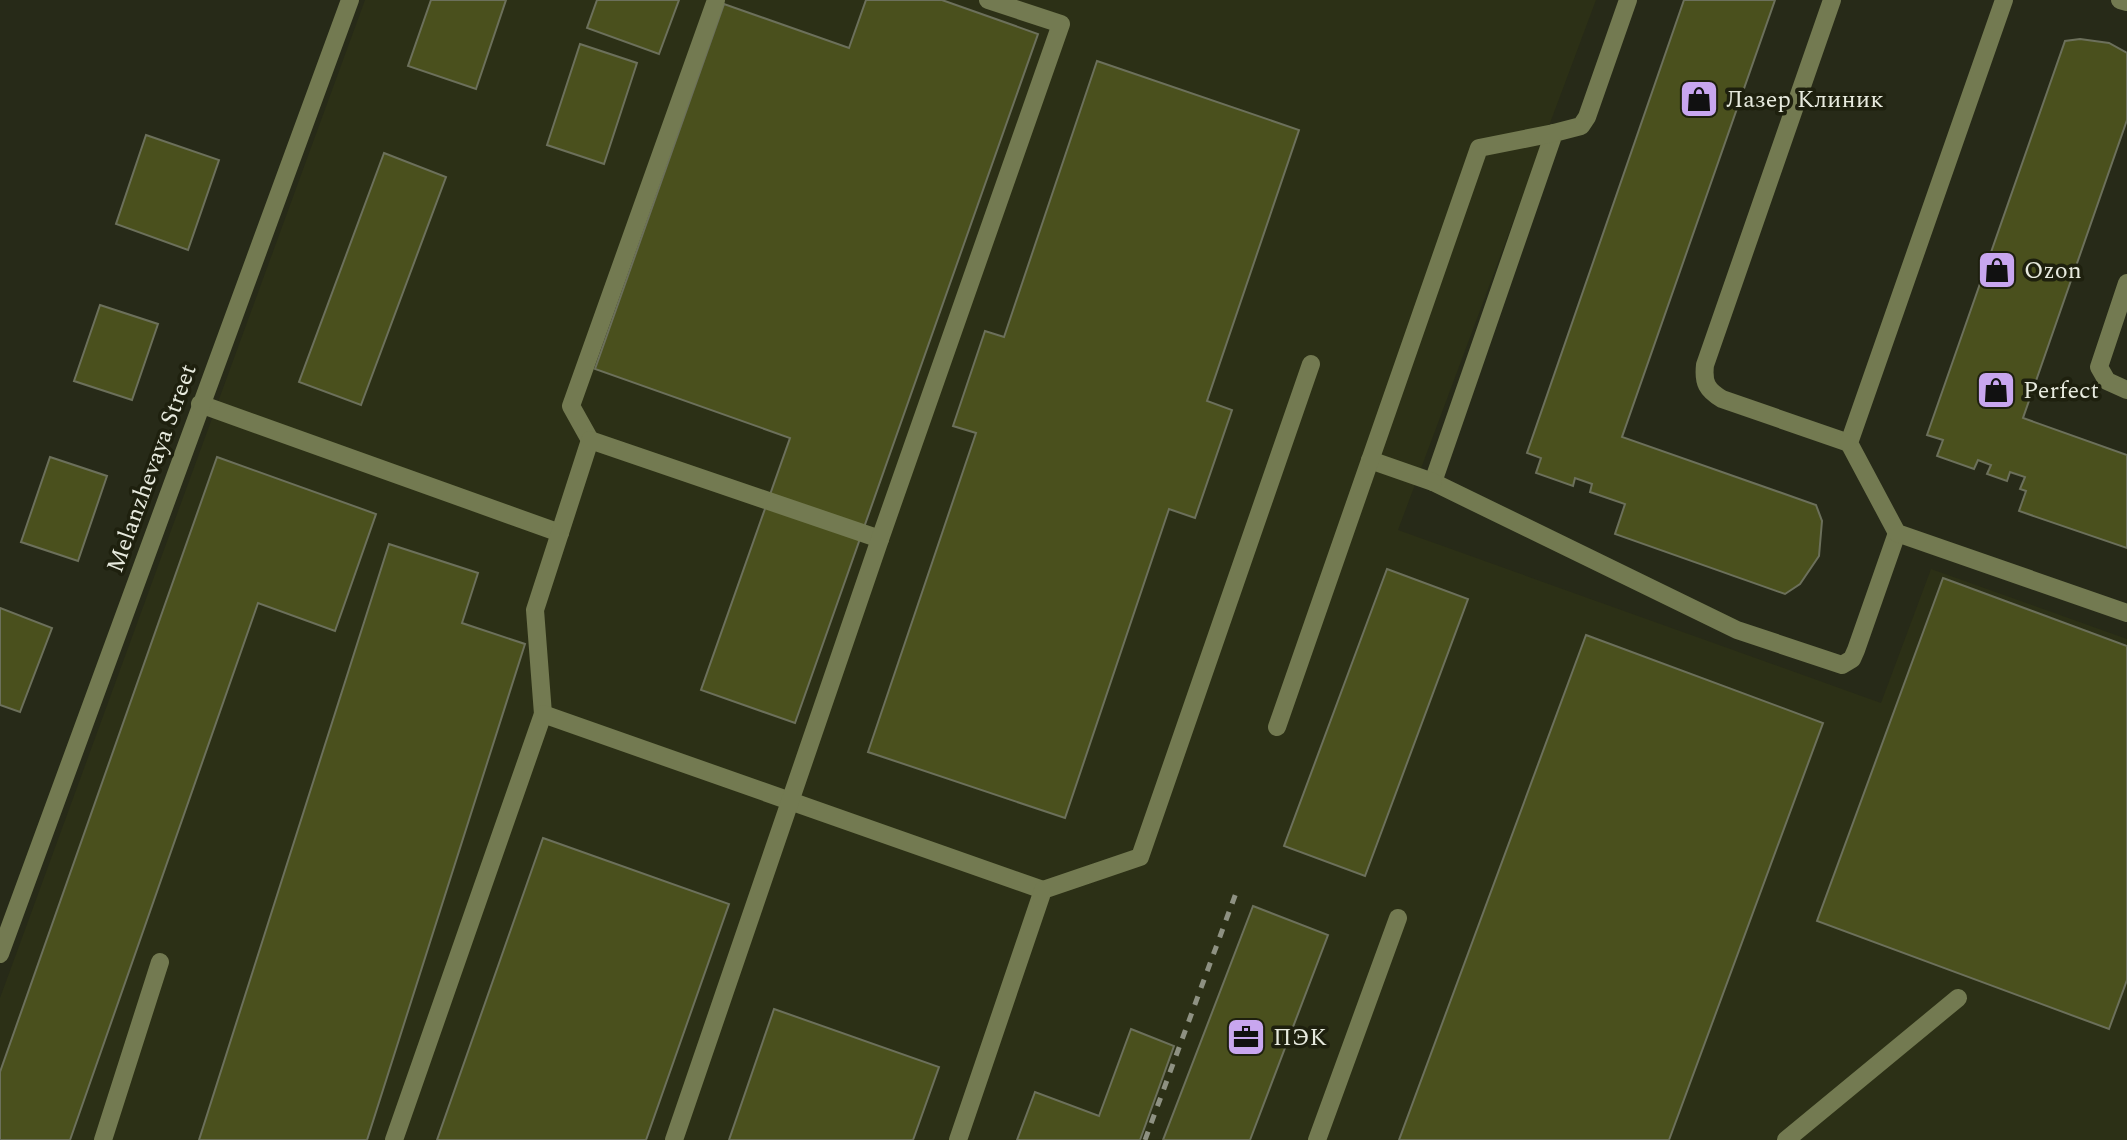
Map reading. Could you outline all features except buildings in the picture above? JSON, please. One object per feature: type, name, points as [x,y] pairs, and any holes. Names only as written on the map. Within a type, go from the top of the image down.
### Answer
[{"type":"street","name":"Melanzhevaya Street","points":[[0,954],[350,0]]},
{"type":"street","points":[[716,0],[571,406],[590,440],[880,539]]},
{"type":"street","points":[[674,1140],[880,539],[1062,24],[988,0]]},
{"type":"street","points":[[1277,727],[1479,148],[1581,126],[1587,117],[1628,0]]},
{"type":"street","points":[[1832,0],[1705,365],[1703,379],[1710,392],[1722,399],[1849,443],[1897,533],[2127,614]]},
{"type":"street","points":[[1849,443],[2004,0]]},
{"type":"street","points":[[2120,0],[2127,2]]},
{"type":"street","points":[[1433,482],[1554,133]]},
{"type":"street","points":[[2127,283],[2099,367],[2107,382],[2127,390]]},
{"type":"street","points":[[542,714],[1043,890],[1140,857],[1311,363]]},
{"type":"street","points":[[200,404],[560,533]]},
{"type":"street","points":[[394,1140],[542,714],[535,610],[590,440]]},
{"type":"street","points":[[1370,460],[1433,482],[1737,630],[1842,665],[1852,659],[1856,650],[1897,533]]},
{"type":"street","points":[[958,1140],[1043,890]]},
{"type":"street","points":[[1317,1140],[1398,918]]},
{"type":"street","points":[[103,1140],[160,962]]},
{"type":"street","points":[[1786,1140],[1958,999]]},
{"type":"shaded area","points":[[365,0],[1596,0],[1398,530],[1881,703],[1931,569],[2127,639],[2127,1140],[0,1140],[0,998]]},
{"type":"railway","points":[[1145,1140],[1236,893]]},
{"type":"place","name":"Лазер Клиник","points":[[1699,99]]},
{"type":"place","name":"Ozon","points":[[1997,270]]},
{"type":"place","name":"Perfect","points":[[1996,390]]},
{"type":"place","name":"ПЭК","points":[[1246,1037]]}]
